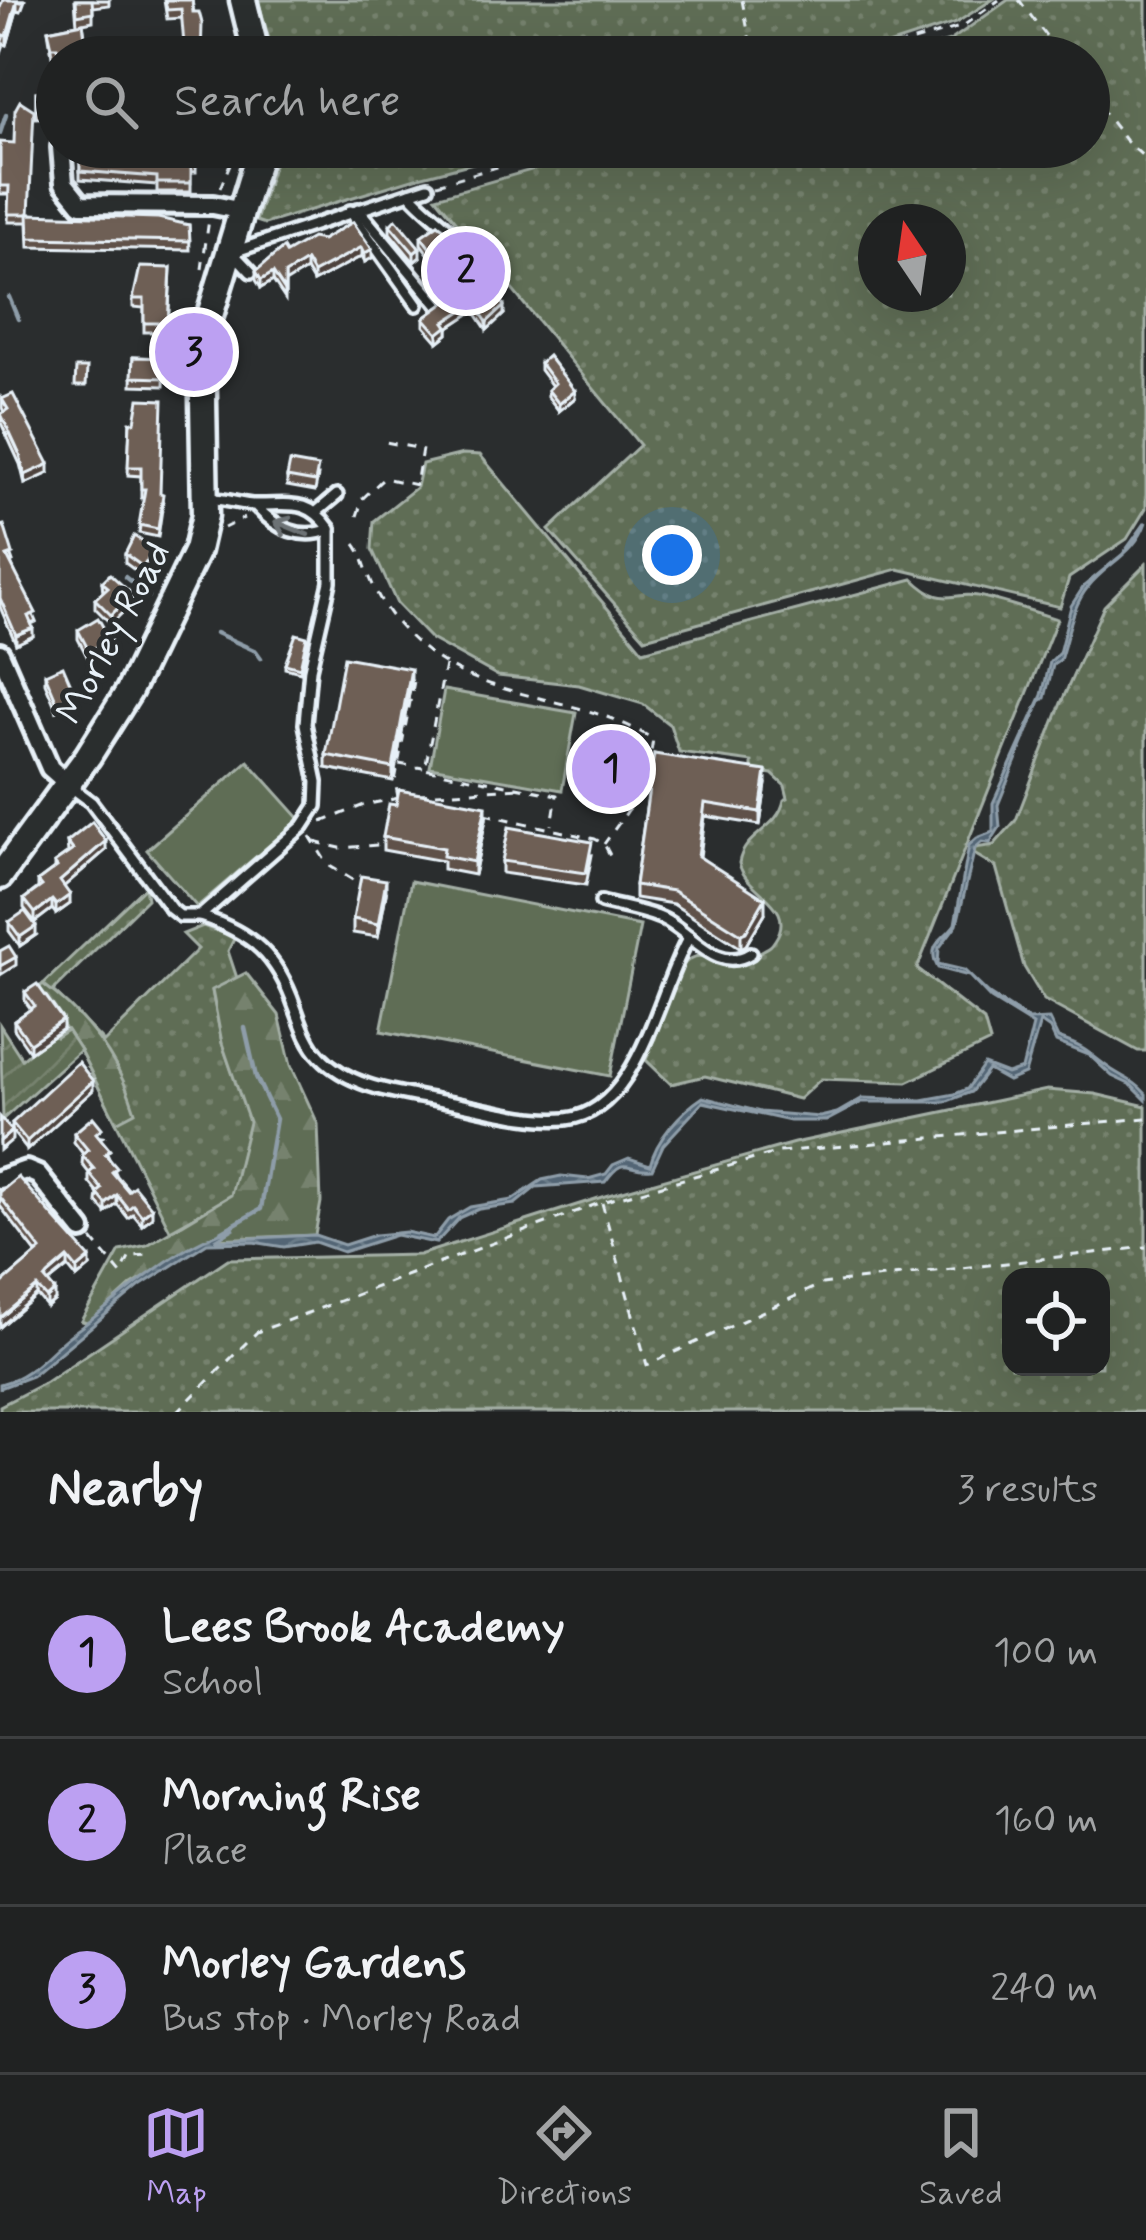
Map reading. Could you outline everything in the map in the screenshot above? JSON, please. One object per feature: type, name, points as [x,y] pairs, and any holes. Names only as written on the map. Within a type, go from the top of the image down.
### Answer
[{"type":"street","points":[[243,0],[251,36]]},
{"type":"street","points":[[63,168],[64,183],[81,204],[213,205],[243,211]]},
{"type":"street","name":"Morley Road","points":[[0,876],[129,691],[170,613],[204,529],[202,342],[255,168]]},
{"type":"street","points":[[0,653],[50,768],[68,784]]},
{"type":"street","points":[[0,1179],[26,1170],[38,1175],[82,1230]]},
{"type":"lane","points":[[228,254],[428,187]]},
{"type":"lane","points":[[410,193],[457,238]]},
{"type":"lane","points":[[354,210],[417,305]]},
{"type":"lane","points":[[354,210],[438,305]]},
{"type":"lane","points":[[228,254],[243,260],[251,272]]},
{"type":"lane","points":[[318,512],[337,495]]},
{"type":"lane","points":[[200,916],[303,826],[318,798],[305,724],[310,669],[330,582],[330,529],[318,512],[301,506],[206,499]]},
{"type":"lane","points":[[256,506],[294,533],[312,537],[330,529]]},
{"type":"lane","points":[[68,784],[92,802],[170,909],[238,932],[266,951],[281,970],[302,1028],[318,1054],[348,1078],[536,1119],[571,1119],[600,1106],[625,1081],[689,937]]},
{"type":"lane","points":[[601,902],[662,918],[726,960],[751,953]]},
{"type":"path","points":[[742,0],[749,36]]},
{"type":"path","points":[[930,36],[963,26],[999,0]]},
{"type":"path","points":[[1019,0],[1046,36]]},
{"type":"path","points":[[1110,120],[1146,159]]},
{"type":"path","points":[[428,187],[494,168]]},
{"type":"path","points":[[357,516],[363,498],[384,478],[416,484],[422,449],[380,440]]},
{"type":"path","points":[[218,528],[244,518]]},
{"type":"path","points":[[355,544],[388,612],[407,635],[445,665],[493,688],[621,719],[653,739],[646,784],[604,844]]},
{"type":"path","points":[[425,769],[445,665]]},
{"type":"path","points":[[397,677],[414,681],[395,781],[398,798]]},
{"type":"path","points":[[399,764],[557,795],[551,827]]},
{"type":"path","points":[[303,826],[379,800],[522,788]]},
{"type":"path","points":[[486,814],[604,844],[610,855]]},
{"type":"path","points":[[303,826],[337,874],[372,887]]},
{"type":"path","points":[[312,841],[340,848],[378,844]]},
{"type":"path","points":[[177,1412],[257,1332],[602,1202],[779,1152],[1146,1118]]},
{"type":"path","points":[[602,1202],[647,1365],[822,1284],[1146,1247]]},
{"type":"path","points":[[82,1230],[121,1274],[130,1256],[150,1256]]},
{"type":"green space","points":[[258,0],[992,0],[956,23],[916,36],[268,36]]},
{"type":"green space","points":[[1008,0],[1146,0],[1146,508],[1127,539],[1069,578],[1060,607],[898,569],[645,638],[549,530],[640,445],[436,197],[538,168],[1110,168],[1110,36],[957,36]]},
{"type":"green space","points":[[272,168],[454,168],[265,224],[256,221]]},
{"type":"green space","points":[[480,455],[643,651],[913,579],[941,597],[983,597],[1057,619],[917,969],[984,1021],[990,1042],[907,1082],[821,1079],[799,1099],[705,1076],[671,1084],[646,1060],[683,965],[696,957],[739,964],[775,940],[781,928],[776,908],[739,863],[747,845],[781,810],[788,798],[785,786],[772,774],[752,771],[752,762],[679,752],[670,725],[643,704],[579,685],[498,676],[431,639],[397,604],[372,549],[374,521],[417,487],[422,464]]},
{"type":"green space","points":[[1146,564],[1146,1051],[1138,1051],[1044,1000],[1024,967],[996,867],[974,854],[975,848],[994,845],[1016,820],[1104,606]]},
{"type":"green space","points":[[444,690],[576,713],[562,790],[430,767]]},
{"type":"green space","points":[[248,761],[300,819],[197,907],[147,850]]},
{"type":"green space","points":[[411,881],[640,926],[610,1076],[381,1031]]},
{"type":"green space","points":[[145,887],[147,899],[53,991],[104,1042],[198,949],[183,934],[203,926],[235,937],[228,951],[237,978],[212,991],[222,1043],[250,1122],[231,1196],[170,1230],[80,1050],[38,989]]},
{"type":"green space","points":[[246,973],[279,1015],[291,1065],[318,1124],[321,1202],[315,1235],[214,1239],[226,1230],[132,1285],[89,1324],[81,1321],[120,1251],[147,1245],[231,1195],[249,1122],[222,1043],[212,990]]},
{"type":"green space","points":[[43,984],[100,1040],[135,1112],[116,1122],[80,1050],[38,989]]},
{"type":"green space","points":[[0,1025],[22,1059],[52,1033],[56,1037],[67,1030],[80,1050],[3,1119]]},
{"type":"green space","points":[[1047,1090],[1095,1094],[1146,1106],[1146,1412],[0,1412],[0,1406],[46,1382],[228,1259],[419,1255],[794,1143]]},
{"type":"water","points":[[1146,522],[1135,542],[1078,603],[1045,698],[998,805],[1000,827],[990,843],[975,848],[957,924],[939,948],[938,964],[964,970],[989,994],[1029,1020],[1049,1019],[1058,1038],[1083,1048],[1134,1083],[1146,1100],[1089,1055],[1056,1042],[1040,1022],[1025,1074],[1008,1081],[988,1070],[971,1092],[945,1102],[862,1102],[826,1121],[790,1121],[703,1102],[663,1145],[652,1169],[622,1166],[605,1182],[536,1187],[515,1204],[479,1209],[459,1218],[436,1243],[396,1235],[343,1252],[315,1242],[284,1247],[207,1243],[140,1286],[32,1376],[0,1388],[171,1258],[235,1228],[215,1240],[315,1235],[344,1245],[406,1232],[434,1238],[448,1220],[470,1207],[512,1200],[542,1180],[588,1179],[606,1174],[629,1158],[650,1165],[670,1127],[703,1097],[760,1112],[820,1117],[863,1098],[922,1100],[955,1094],[967,1089],[984,1065],[1007,1074],[1022,1069],[1033,1025],[991,999],[969,976],[938,968],[935,947],[955,924],[969,845],[993,832],[993,803],[1042,695],[1050,662],[1059,653],[1071,606],[1084,586],[1123,554]]},
{"type":"building","points":[[3,0],[22,0],[17,1],[0,47],[0,8]]},
{"type":"building","points":[[76,0],[92,0],[93,12],[77,15]]},
{"type":"building","points":[[165,0],[192,0],[193,12],[199,12],[202,23],[202,36],[183,36],[181,9],[167,10]]},
{"type":"building","points":[[83,23],[85,36],[49,36],[48,30]]},
{"type":"building","points":[[20,101],[34,110],[29,214],[8,214],[9,186],[0,186],[0,142],[14,143],[15,110]]},
{"type":"building","points":[[191,168],[191,183],[157,183],[157,177],[80,171]]},
{"type":"building","points":[[28,214],[158,218],[189,225],[190,241],[29,238]]},
{"type":"building","points":[[396,219],[420,248],[414,253],[390,225]]},
{"type":"building","points":[[353,222],[372,249],[365,253],[362,247],[313,273],[306,261],[285,274],[285,291],[273,273],[261,280],[256,271],[283,248],[286,253],[312,238],[322,240]]},
{"type":"building","points":[[438,224],[463,242],[504,306],[487,322],[474,303],[445,322],[448,326],[438,334],[424,318],[466,280],[440,245],[432,251],[421,236]]},
{"type":"building","points":[[140,267],[171,268],[168,323],[144,323],[144,299],[133,299]]},
{"type":"building","points":[[548,356],[575,391],[559,404],[548,390],[555,383],[540,363]]},
{"type":"building","points":[[133,357],[165,358],[164,378],[132,377]]},
{"type":"building","points":[[76,368],[87,368],[86,386],[75,386]]},
{"type":"building","points":[[13,394],[49,464],[25,475],[1,414],[8,409],[2,399]]},
{"type":"building","points":[[139,399],[163,400],[163,494],[158,529],[139,525],[145,489],[141,489],[141,467],[128,467],[130,422],[135,422]]},
{"type":"building","points":[[290,462],[318,467],[315,482],[287,477]]},
{"type":"building","points":[[4,525],[13,554],[7,556],[36,613],[28,616],[33,628],[16,635],[0,598],[0,526]]},
{"type":"building","points":[[134,536],[154,549],[143,567],[125,554]]},
{"type":"building","points":[[110,574],[132,594],[111,615],[95,599],[108,587],[102,582]]},
{"type":"building","points":[[98,618],[110,639],[89,651],[78,630]]},
{"type":"building","points":[[296,634],[307,637],[300,668],[285,664]]},
{"type":"building","points":[[344,657],[411,669],[393,768],[326,755]]},
{"type":"building","points":[[63,666],[75,694],[57,702],[45,674]]},
{"type":"building","points":[[654,754],[766,771],[760,812],[705,803],[698,856],[765,899],[746,932],[741,934],[673,891],[635,885]]},
{"type":"building","points":[[399,790],[486,806],[474,862],[443,856],[444,848],[383,837],[389,804],[396,805]]},
{"type":"building","points":[[92,822],[106,841],[60,881],[70,895],[56,905],[52,900],[35,913],[24,899],[42,886],[38,881],[57,867],[54,863],[73,850],[67,842]]},
{"type":"building","points":[[509,827],[592,842],[586,873],[502,861]]},
{"type":"building","points":[[361,876],[386,880],[378,924],[353,919]]},
{"type":"building","points":[[25,911],[36,926],[20,937],[9,922]]},
{"type":"building","points":[[9,946],[16,957],[0,966],[0,951]]},
{"type":"building","points":[[37,984],[63,1020],[30,1043],[14,1021],[35,1006],[25,992]]},
{"type":"building","points":[[78,1062],[93,1081],[27,1141],[12,1123]]},
{"type":"building","points":[[0,1117],[12,1131],[0,1141]]},
{"type":"building","points":[[93,1117],[102,1128],[96,1133],[110,1150],[105,1154],[117,1168],[112,1172],[128,1191],[134,1186],[152,1208],[142,1216],[133,1205],[128,1209],[117,1195],[106,1204],[97,1193],[102,1189],[82,1155],[88,1150],[74,1133]]},
{"type":"building","points":[[18,1177],[90,1258],[77,1269],[68,1258],[45,1279],[55,1291],[47,1298],[37,1287],[0,1318],[0,1285],[41,1250],[0,1197]]},
{"type":"waterway","points":[[0,133],[6,115]]},
{"type":"waterway","points":[[9,297],[18,319]]},
{"type":"waterway","points":[[125,577],[149,596]]},
{"type":"waterway","points":[[216,633],[256,651],[261,658]]},
{"type":"waterway","points":[[221,1232],[261,1209],[276,1119],[256,1077],[245,1028]]},
{"type":"place","name":"Morning Rise","points":[[466,271]]},
{"type":"place","name":"Morley Gardens","points":[[194,352]]},
{"type":"place","name":"Lees Brook Academy","points":[[611,769]]}]
